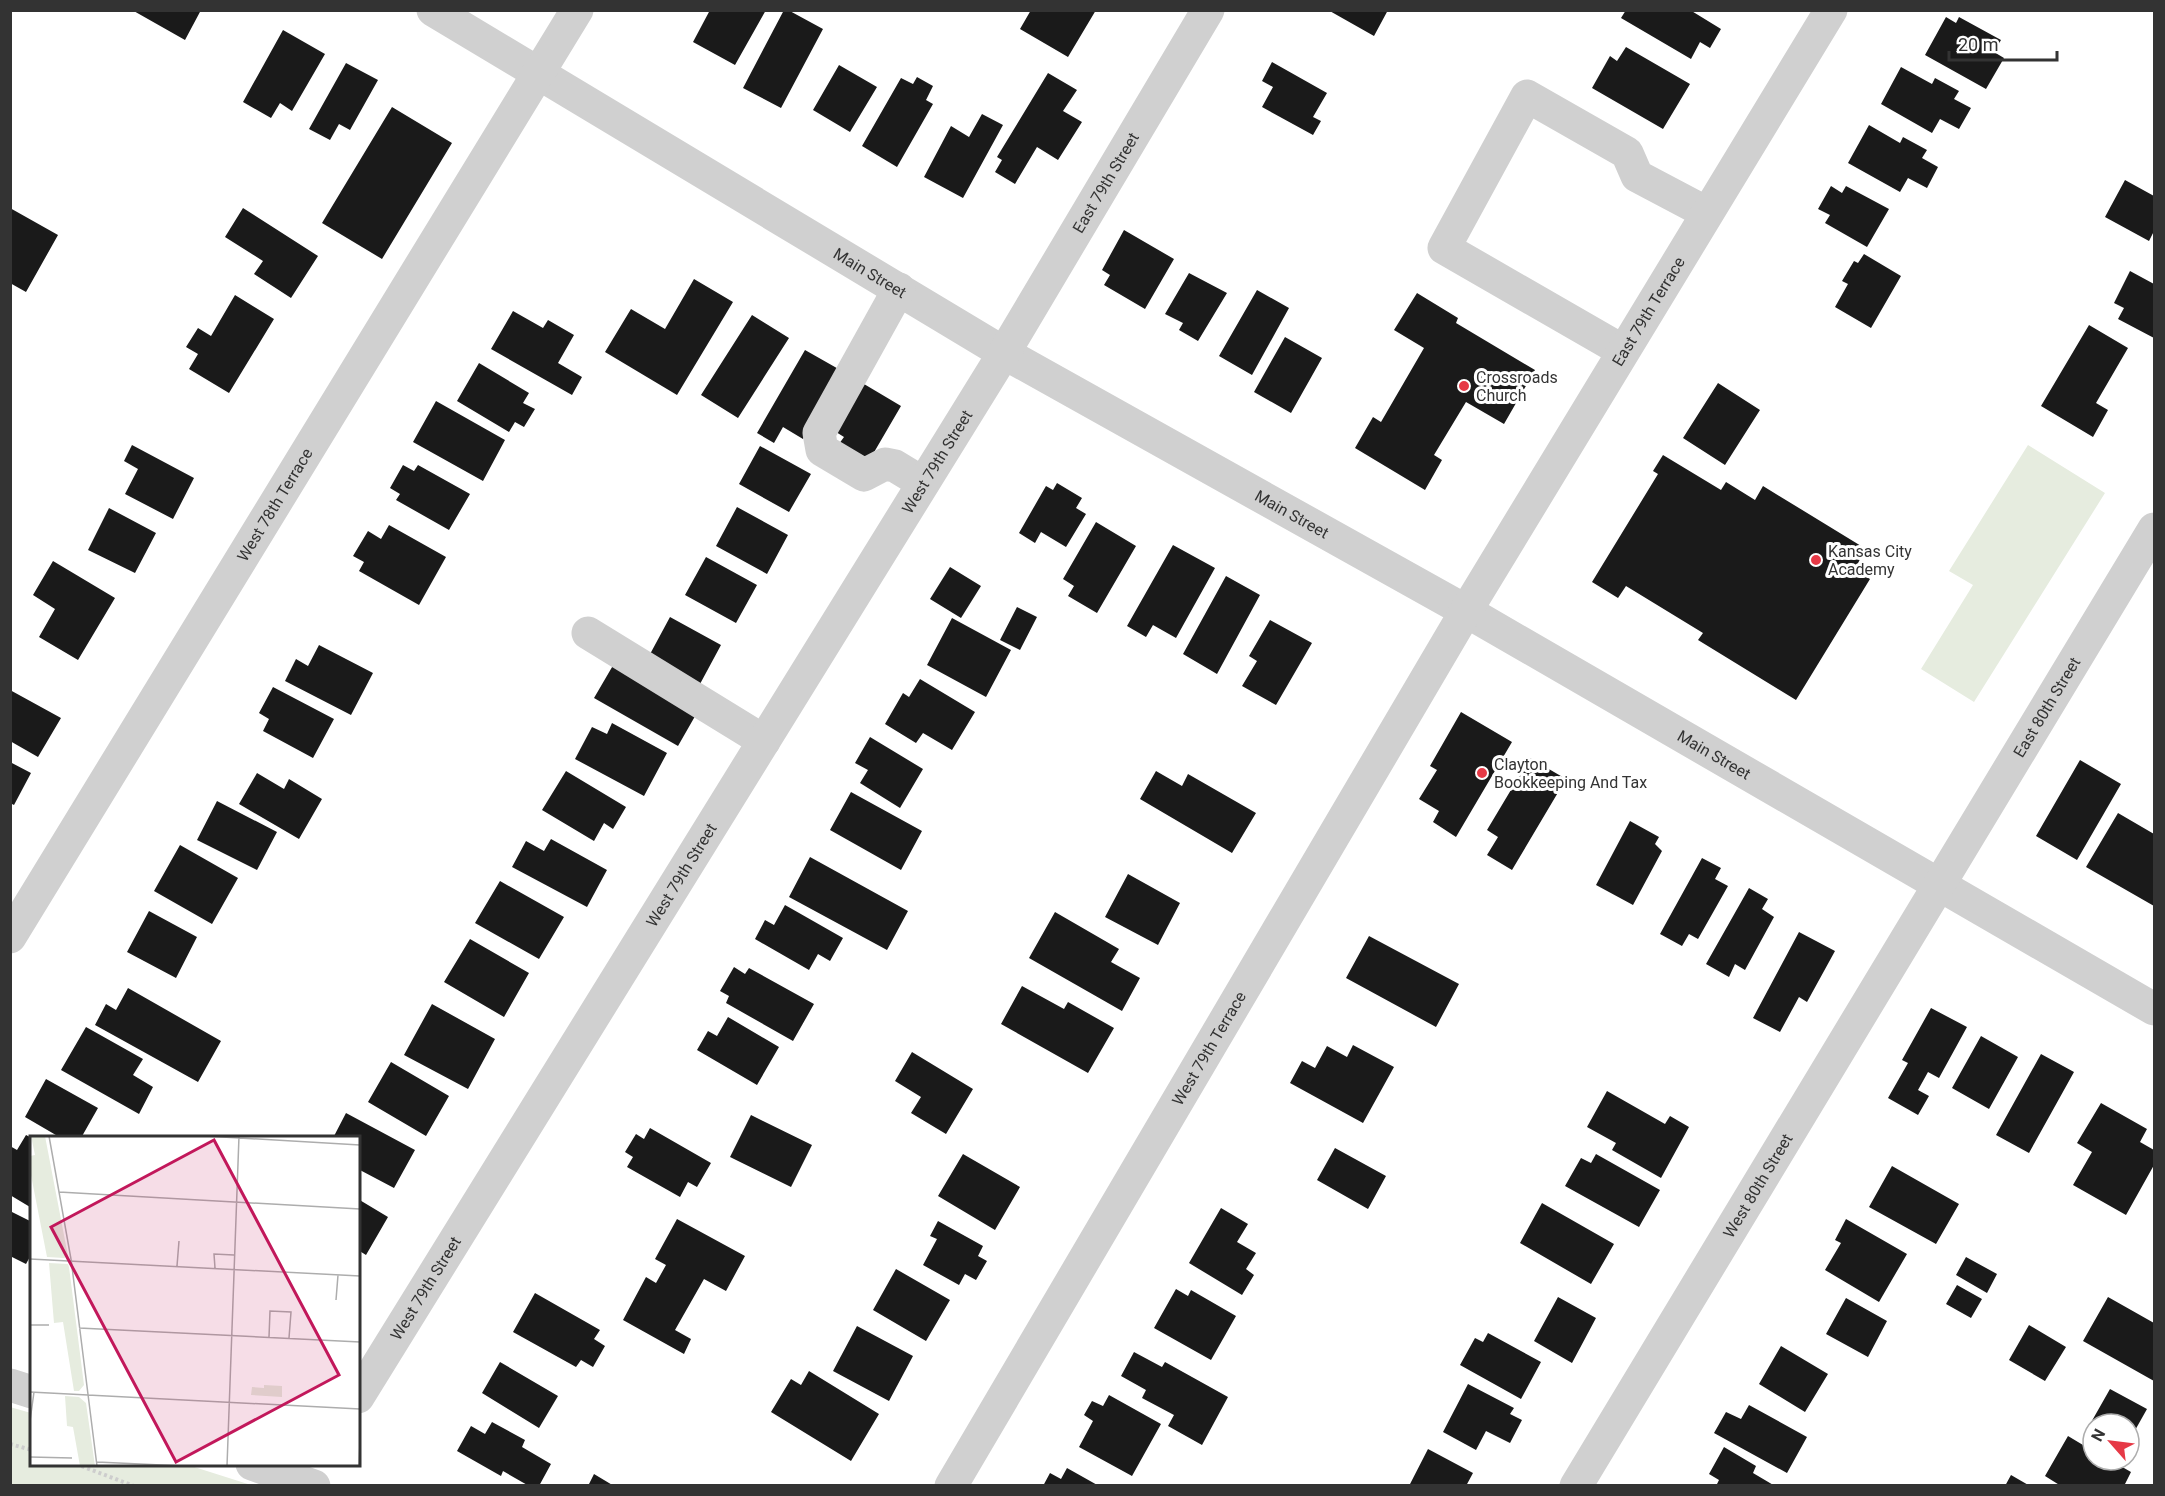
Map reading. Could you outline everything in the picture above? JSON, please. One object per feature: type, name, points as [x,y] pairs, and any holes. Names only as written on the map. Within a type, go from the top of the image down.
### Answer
[{"type":"street","name":"Main Street","points":[[433,10],[1004,352],[1466,611],[2154,1009]]},
{"type":"street","name":"West 78th Terrace","points":[[10,937],[577,10]]},
{"type":"street","name":"East 79th Street","points":[[1004,352],[1208,10]]},
{"type":"street","name":"East 79th Terrace","points":[[1466,611],[1831,10]]},
{"type":"street","points":[[1623,351],[1444,248],[1527,96],[1627,153],[1637,176],[1707,213]]},
{"type":"street","points":[[899,289],[819,433],[822,450],[864,475],[885,464],[895,466],[923,483]]},
{"type":"street","name":"West 79th Street","points":[[360,1394],[1004,352]]},
{"type":"street","name":"East 80th Street","points":[[1940,884],[2154,529]]},
{"type":"street","name":"West 79th Terrace","points":[[951,1485],[1466,611]]},
{"type":"street","points":[[588,633],[764,741]]},
{"type":"street","name":"West 80th Street","points":[[1576,1485],[1940,884]]},
{"type":"street","points":[[10,1385],[30,1391]]},
{"type":"street","points":[[260,1466],[310,1479]]},
{"type":"path","points":[[10,1444],[30,1449]]},
{"type":"path","points":[[82,1466],[134,1485]]},
{"type":"shaded area","points":[[2028,445],[2105,493],[1974,702],[1921,669],[1973,585],[1949,571]]},
{"type":"shaded area","points":[[10,1407],[30,1413],[30,1466],[191,1466],[251,1485],[11,1485]]},
{"type":"building","points":[[132,10],[201,10],[185,40]]},
{"type":"building","points":[[710,10],[766,10],[735,65],[693,42]]},
{"type":"building","points":[[784,10],[823,29],[781,108],[743,88]]},
{"type":"building","points":[[1031,10],[1096,10],[1068,57],[1020,29]]},
{"type":"building","points":[[1328,10],[1388,10],[1374,36]]},
{"type":"building","points":[[1626,10],[1690,10],[1721,29],[1710,48],[1700,42],[1691,59],[1621,18]]},
{"type":"building","points":[[1946,17],[1956,23],[1959,17],[2001,40],[1994,52],[2004,58],[1986,89],[1925,55]]},
{"type":"building","points":[[283,30],[325,54],[292,111],[280,103],[271,118],[243,102]]},
{"type":"building","points":[[1626,47],[1690,84],[1663,129],[1592,88],[1610,56],[1617,61]]},
{"type":"building","points":[[1272,62],[1327,93],[1313,117],[1321,121],[1313,135],[1262,107],[1273,87],[1262,81]]},
{"type":"building","points":[[346,63],[378,80],[350,130],[339,124],[330,140],[309,129]]},
{"type":"building","points":[[839,65],[877,87],[850,132],[813,110]]},
{"type":"building","points":[[1901,67],[1932,84],[1935,78],[1959,91],[1954,99],[1971,108],[1959,129],[1940,119],[1932,133],[1881,104]]},
{"type":"building","points":[[1048,73],[1077,90],[1063,111],[1082,122],[1058,160],[1037,147],[1015,184],[995,172],[1002,160],[997,157]]},
{"type":"building","points":[[917,77],[933,86],[926,100],[933,104],[897,167],[862,146],[901,78],[913,84]]},
{"type":"building","points":[[392,107],[452,143],[382,259],[322,223]]},
{"type":"building","points":[[982,114],[1003,125],[963,198],[924,177],[951,126],[969,137]]},
{"type":"building","points":[[1869,125],[1900,143],[1903,137],[1927,150],[1922,158],[1938,167],[1927,188],[1908,178],[1900,192],[1848,163]]},
{"type":"building","points":[[2125,180],[2154,196],[2154,231],[2149,241],[2105,217]]},
{"type":"building","points":[[1831,186],[1842,193],[1846,186],[1889,209],[1867,247],[1825,223],[1830,215],[1818,209]]},
{"type":"building","points":[[10,208],[58,235],[26,292],[10,283]]},
{"type":"building","points":[[243,208],[318,256],[291,298],[254,274],[263,261],[225,237]]},
{"type":"building","points":[[1124,230],[1174,259],[1145,309],[1104,285],[1110,275],[1102,270]]},
{"type":"building","points":[[1864,254],[1901,276],[1871,328],[1835,307],[1848,284],[1842,281],[1854,261],[1858,263]]},
{"type":"building","points":[[2130,271],[2154,284],[2154,338],[2118,319],[2124,308],[2114,303]]},
{"type":"building","points":[[1189,273],[1227,293],[1198,341],[1179,330],[1183,323],[1165,314]]},
{"type":"building","points":[[694,279],[733,302],[677,395],[605,352],[631,309],[665,329]]},
{"type":"building","points":[[1257,290],[1289,308],[1252,375],[1219,356]]},
{"type":"building","name":"Crossroads Church","points":[[1417,293],[1458,318],[1456,323],[1535,370],[1504,424],[1466,402],[1434,455],[1442,460],[1425,490],[1355,448],[1373,417],[1381,422],[1424,348],[1394,330]]},
{"type":"building","points":[[235,295],[274,319],[229,393],[189,369],[198,354],[186,347],[198,328],[211,336]]},
{"type":"building","points":[[513,311],[543,328],[548,320],[574,335],[558,363],[582,377],[572,395],[491,349]]},
{"type":"building","points":[[752,315],[789,338],[738,418],[701,395]]},
{"type":"building","points":[[2089,325],[2128,348],[2096,403],[2108,410],[2093,437],[2041,406]]},
{"type":"building","points":[[1285,337],[1322,358],[1291,413],[1254,392]]},
{"type":"building","points":[[805,350],[842,371],[803,439],[783,427],[774,443],[757,433]]},
{"type":"building","points":[[479,363],[529,393],[523,403],[535,409],[524,427],[515,422],[509,432],[457,401]]},
{"type":"building","points":[[1718,383],[1760,410],[1725,465],[1683,438]]},
{"type":"building","points":[[864,384],[901,406],[866,466],[836,448],[844,437],[836,432]]},
{"type":"building","points":[[436,401],[505,440],[483,481],[413,442]]},
{"type":"building","points":[[132,445],[194,478],[173,519],[125,494],[138,469],[124,461]]},
{"type":"building","points":[[760,446],[811,474],[789,512],[739,484]]},
{"type":"building","name":"Kansas City Academy","points":[[1663,455],[1721,490],[1726,482],[1755,500],[1763,486],[1866,549],[1854,570],[1870,579],[1796,700],[1698,640],[1703,633],[1626,586],[1618,598],[1592,582],[1658,474],[1653,471]]},
{"type":"building","points":[[403,465],[414,471],[418,465],[470,494],[449,530],[396,500],[400,494],[390,488]]},
{"type":"building","points":[[1057,483],[1082,498],[1076,508],[1086,514],[1066,547],[1041,532],[1035,543],[1019,533],[1046,486],[1053,490]]},
{"type":"building","points":[[737,507],[788,535],[767,574],[716,546]]},
{"type":"building","points":[[109,508],[156,533],[135,573],[88,550]]},
{"type":"building","points":[[1096,522],[1136,546],[1097,613],[1068,596],[1074,586],[1063,579]]},
{"type":"building","points":[[389,525],[446,557],[419,605],[359,571],[364,562],[353,556],[368,531],[381,539]]},
{"type":"building","points":[[1173,545],[1215,568],[1176,638],[1153,625],[1146,637],[1127,626]]},
{"type":"building","points":[[706,557],[757,585],[736,623],[685,595]]},
{"type":"building","points":[[53,561],[115,598],[78,660],[39,637],[55,609],[33,595]]},
{"type":"building","points":[[950,567],[981,586],[961,618],[930,599]]},
{"type":"building","points":[[1226,576],[1260,595],[1217,674],[1183,654]]},
{"type":"building","points":[[1017,607],[1037,617],[1020,650],[1000,640]]},
{"type":"building","points":[[670,617],[721,645],[700,684],[649,656]]},
{"type":"building","points":[[952,618],[1011,650],[986,697],[927,665]]},
{"type":"building","points":[[1270,620],[1312,643],[1276,705],[1242,686],[1257,661],[1249,656]]},
{"type":"building","points":[[319,645],[373,673],[351,715],[285,681],[296,659],[308,666]]},
{"type":"building","points":[[615,662],[698,711],[678,746],[594,698]]},
{"type":"building","points":[[920,679],[975,712],[952,750],[923,733],[916,743],[885,724],[903,693],[909,697]]},
{"type":"building","points":[[273,687],[334,719],[313,758],[263,731],[269,719],[259,713]]},
{"type":"building","points":[[10,690],[61,718],[38,757],[10,741]]},
{"type":"building","points":[[1461,712],[1512,742],[1456,837],[1433,822],[1439,811],[1419,799],[1437,770],[1430,766]]},
{"type":"building","points":[[612,723],[667,753],[644,796],[575,759],[592,727],[607,734]]},
{"type":"building","points":[[870,737],[923,769],[900,808],[860,783],[868,770],[855,763]]},
{"type":"building","points":[[1530,758],[1566,779],[1512,870],[1487,855],[1498,837],[1487,830]]},
{"type":"building","points":[[2080,760],[2121,784],[2077,860],[2036,836]]},
{"type":"building","points":[[10,762],[31,773],[14,805],[10,803]]},
{"type":"building","points":[[566,771],[626,807],[613,829],[604,823],[594,841],[542,810]]},
{"type":"building","points":[[1156,771],[1182,786],[1188,774],[1256,813],[1232,853],[1140,799]]},
{"type":"building","points":[[257,773],[284,789],[289,779],[322,799],[299,839],[239,804]]},
{"type":"building","points":[[851,792],[922,831],[901,870],[830,830]]},
{"type":"building","points":[[217,801],[277,832],[257,870],[197,840]]},
{"type":"building","points":[[2118,813],[2154,834],[2154,906],[2086,867]]},
{"type":"building","points":[[1630,821],[1659,837],[1655,844],[1662,851],[1633,905],[1596,885]]},
{"type":"building","points":[[551,839],[607,870],[587,907],[512,867],[526,841],[544,851]]},
{"type":"building","points":[[180,845],[238,878],[212,924],[154,891]]},
{"type":"building","points":[[810,857],[908,911],[887,950],[789,897]]},
{"type":"building","points":[[1702,858],[1721,868],[1715,879],[1728,886],[1698,939],[1689,934],[1682,946],[1660,934]]},
{"type":"building","points":[[1128,874],[1180,903],[1158,945],[1105,917]]},
{"type":"building","points":[[500,881],[564,917],[539,959],[475,923]]},
{"type":"building","points":[[1749,888],[1768,899],[1762,909],[1774,917],[1745,970],[1735,964],[1729,977],[1706,964]]},
{"type":"building","points":[[785,905],[843,938],[830,961],[818,954],[809,970],[755,939],[765,920],[774,925]]},
{"type":"building","points":[[149,911],[197,937],[176,978],[127,952]]},
{"type":"building","points":[[1055,912],[1119,949],[1111,962],[1140,978],[1122,1011],[1029,958]]},
{"type":"building","points":[[1799,932],[1835,951],[1807,1002],[1799,997],[1780,1032],[1753,1018]]},
{"type":"building","points":[[1369,936],[1459,984],[1436,1027],[1346,978]]},
{"type":"building","points":[[470,939],[529,973],[504,1017],[444,982]]},
{"type":"building","points":[[734,967],[745,974],[749,968],[814,1004],[793,1041],[726,1003],[729,996],[720,991]]},
{"type":"building","points":[[1022,986],[1064,1009],[1068,1002],[1114,1028],[1088,1073],[1001,1024]]},
{"type":"building","points":[[128,988],[221,1041],[198,1082],[95,1025],[106,1004],[116,1010]]},
{"type":"building","points":[[432,1004],[495,1039],[468,1089],[404,1055]]},
{"type":"building","points":[[1931,1008],[1967,1027],[1939,1078],[1928,1072],[1918,1090],[1929,1096],[1918,1115],[1888,1098],[1908,1063],[1902,1060]]},
{"type":"building","points":[[728,1017],[779,1047],[757,1085],[697,1050],[708,1031],[717,1036]]},
{"type":"building","points":[[86,1027],[143,1059],[133,1075],[153,1087],[139,1114],[61,1070]]},
{"type":"building","points":[[1981,1036],[2018,1057],[1989,1109],[1952,1088]]},
{"type":"building","points":[[1353,1045],[1394,1067],[1363,1123],[1290,1083],[1302,1061],[1315,1068],[1327,1046],[1347,1057]]},
{"type":"building","points":[[912,1052],[973,1089],[946,1134],[911,1113],[921,1097],[895,1081]]},
{"type":"building","points":[[2041,1054],[2074,1072],[2029,1153],[1996,1135]]},
{"type":"building","points":[[391,1062],[449,1096],[426,1136],[368,1102]]},
{"type":"building","points":[[46,1079],[98,1108],[82,1136],[58,1136],[25,1117]]},
{"type":"building","points":[[1607,1091],[1665,1124],[1670,1116],[1689,1127],[1661,1178],[1612,1150],[1616,1143],[1587,1127]]},
{"type":"building","points":[[2101,1103],[2147,1129],[2140,1142],[2154,1150],[2154,1165],[2126,1215],[2073,1185],[2092,1152],[2077,1143]]},
{"type":"building","points":[[346,1113],[415,1150],[394,1188],[360,1170],[360,1136],[334,1136]]},
{"type":"building","points":[[751,1115],[812,1145],[791,1187],[730,1157]]},
{"type":"building","points":[[650,1128],[711,1163],[697,1187],[688,1182],[680,1197],[627,1167],[633,1157],[625,1152],[636,1134],[644,1139]]},
{"type":"building","points":[[26,1135],[30,1137],[30,1207],[10,1195],[10,1146],[17,1150]]},
{"type":"building","points":[[1335,1148],[1386,1176],[1368,1209],[1317,1180]]},
{"type":"building","points":[[963,1154],[1020,1187],[995,1230],[938,1196]]},
{"type":"building","points":[[1596,1154],[1660,1190],[1639,1227],[1565,1186],[1581,1158],[1591,1163]]},
{"type":"building","points":[[1892,1166],[1959,1204],[1936,1244],[1869,1207]]},
{"type":"building","points":[[360,1200],[388,1217],[366,1255],[360,1251]]},
{"type":"building","points":[[1542,1203],[1614,1244],[1591,1284],[1520,1243]]},
{"type":"building","points":[[1221,1208],[1248,1224],[1237,1242],[1256,1253],[1246,1269],[1254,1275],[1242,1295],[1189,1263]]},
{"type":"building","points":[[10,1211],[30,1221],[30,1257],[26,1264],[10,1256]]},
{"type":"building","points":[[677,1219],[745,1256],[726,1291],[704,1279],[675,1330],[691,1339],[684,1354],[623,1320],[646,1277],[656,1283],[666,1265],[655,1259]]},
{"type":"building","points":[[1846,1219],[1907,1254],[1879,1302],[1825,1270],[1841,1243],[1835,1240]]},
{"type":"building","points":[[938,1221],[983,1246],[978,1256],[987,1261],[976,1280],[965,1274],[959,1285],[923,1265],[937,1239],[930,1236]]},
{"type":"building","points":[[1966,1257],[1997,1274],[1987,1293],[1956,1275]]},
{"type":"building","points":[[896,1269],[950,1300],[926,1341],[873,1310]]},
{"type":"building","points":[[1957,1285],[1982,1299],[1971,1318],[1946,1304]]},
{"type":"building","points":[[1176,1289],[1188,1296],[1191,1290],[1236,1316],[1211,1360],[1154,1328]]},
{"type":"building","points":[[535,1293],[600,1330],[594,1339],[605,1346],[593,1367],[581,1360],[576,1367],[513,1332]]},
{"type":"building","points":[[1558,1297],[1596,1318],[1572,1363],[1534,1341]]},
{"type":"building","points":[[2108,1297],[2154,1323],[2154,1381],[2083,1341]]},
{"type":"building","points":[[1846,1298],[1887,1321],[1868,1357],[1826,1334]]},
{"type":"building","points":[[2029,1325],[2066,1347],[2045,1381],[2009,1360]]},
{"type":"building","points":[[857,1326],[913,1356],[889,1401],[833,1371]]},
{"type":"building","points":[[1488,1333],[1541,1362],[1521,1399],[1460,1365],[1475,1338],[1483,1342]]},
{"type":"building","points":[[1781,1346],[1828,1374],[1805,1412],[1759,1384]]},
{"type":"building","points":[[1134,1352],[1162,1367],[1165,1362],[1228,1397],[1202,1445],[1168,1426],[1174,1415],[1142,1398],[1146,1390],[1121,1376]]},
{"type":"building","points":[[500,1362],[558,1396],[539,1428],[482,1393]]},
{"type":"building","points":[[809,1371],[879,1414],[851,1461],[771,1412],[791,1379],[801,1385]]},
{"type":"building","points":[[1468,1384],[1514,1408],[1510,1414],[1522,1420],[1510,1443],[1486,1431],[1476,1450],[1443,1432]]},
{"type":"building","points":[[2110,1389],[2147,1409],[2141,1420],[2141,1412],[2097,1412]]},
{"type":"building","points":[[1109,1395],[1161,1424],[1132,1476],[1079,1447],[1093,1421],[1084,1415],[1092,1401],[1103,1406]]},
{"type":"building","points":[[1749,1405],[1807,1437],[1787,1473],[1714,1433],[1726,1412],[1741,1419]]},
{"type":"building","points":[[492,1422],[525,1440],[522,1447],[551,1464],[539,1486],[529,1486],[503,1471],[501,1476],[457,1451],[471,1426],[485,1434]]},
{"type":"building","points":[[2068,1436],[2081,1444],[2081,1472],[2131,1472],[2124,1486],[2061,1486],[2045,1476]]},
{"type":"building","points":[[1724,1447],[1756,1466],[1753,1473],[1775,1486],[1716,1486],[1719,1480],[1709,1474]]},
{"type":"building","points":[[1428,1449],[1473,1473],[1466,1486],[1409,1486]]},
{"type":"building","points":[[1067,1468],[1099,1486],[1043,1486],[1050,1473],[1061,1479]]},
{"type":"building","points":[[594,1474],[614,1486],[588,1486]]},
{"type":"building","points":[[2011,1475],[2030,1486],[2005,1486]]},
{"type":"place","name":"Crossroads Church","points":[[1464,386]]},
{"type":"place","name":"Kansas City Academy","points":[[1816,560]]},
{"type":"place","name":"Clayton Bookkeeping And Tax","points":[[1482,773]]}]
